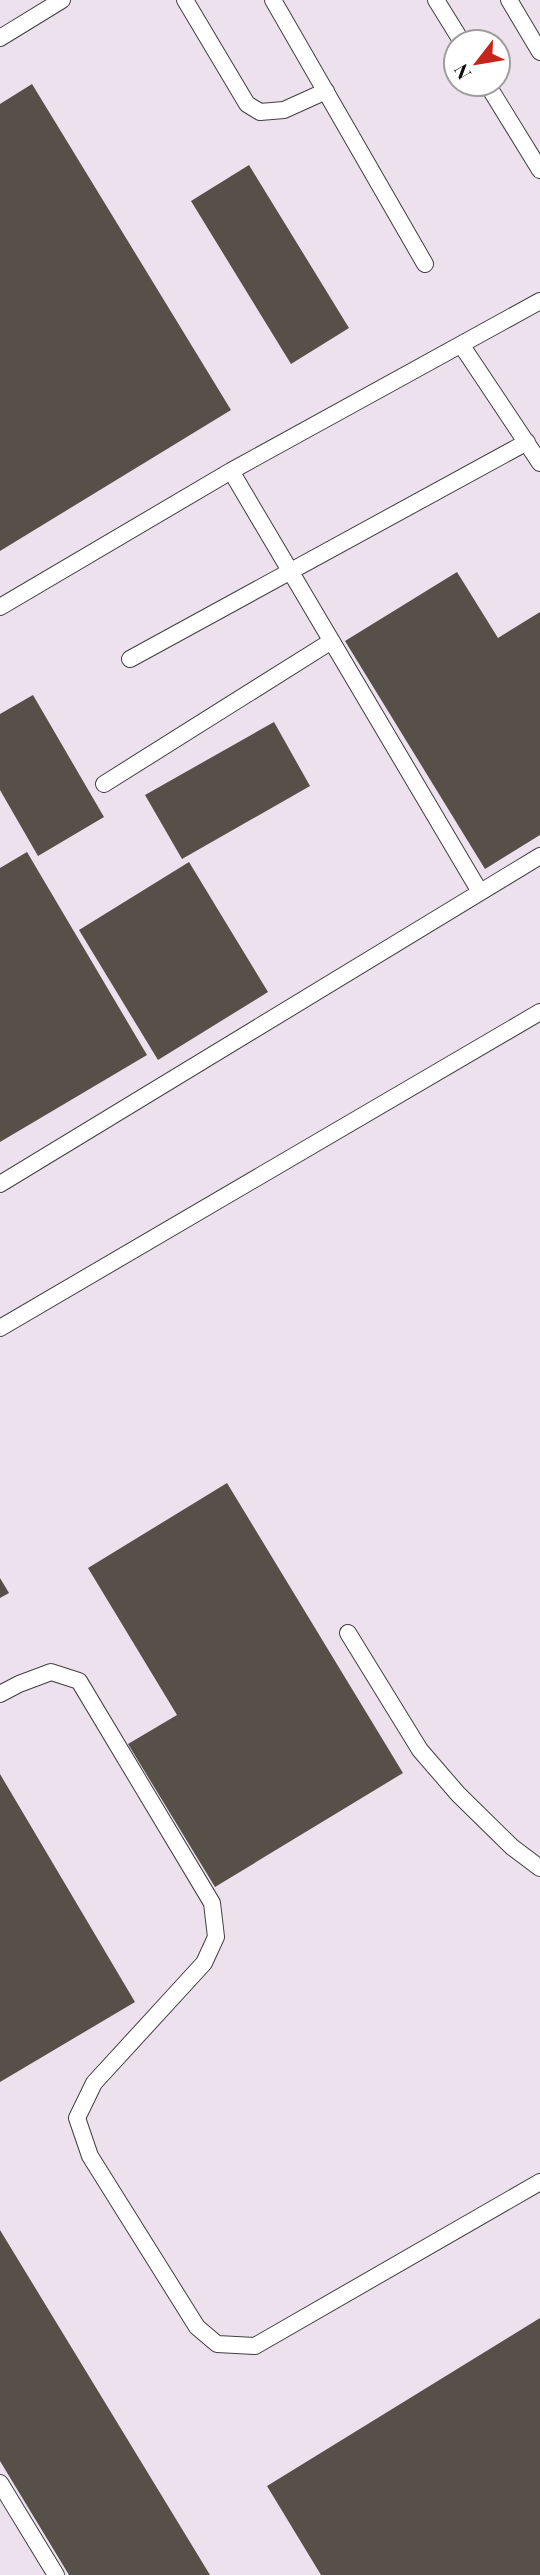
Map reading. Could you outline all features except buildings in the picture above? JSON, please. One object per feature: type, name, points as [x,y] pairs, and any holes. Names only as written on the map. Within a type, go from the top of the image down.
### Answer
[{"type":"lane","points":[[0,38],[62,0]]},
{"type":"lane","points":[[186,0],[247,104],[260,113],[284,110],[326,91]]},
{"type":"lane","points":[[273,0],[425,264]]},
{"type":"lane","points":[[436,0],[453,28]]},
{"type":"lane","points":[[509,0],[540,52]]},
{"type":"lane","points":[[496,98],[540,170]]},
{"type":"lane","points":[[0,607],[231,471],[540,302]]},
{"type":"lane","points":[[462,346],[540,463]]},
{"type":"lane","points":[[130,659],[527,442]]},
{"type":"lane","points":[[231,471],[480,892]]},
{"type":"lane","points":[[104,784],[330,642]]},
{"type":"lane","points":[[0,1184],[540,856]]},
{"type":"lane","points":[[0,1328],[540,1012]]},
{"type":"lane","points":[[348,1633],[420,1750],[458,1794],[503,1839],[540,1868]]},
{"type":"lane","points":[[0,1694],[51,1672],[79,1681],[212,1903],[216,1937],[204,1964],[94,2083],[77,2118],[90,2156],[197,2327],[217,2344],[255,2346],[540,2182]]},
{"type":"lane","points":[[0,2483],[56,2575]]},
{"type":"shaded area","points":[[0,0],[540,0],[540,2575],[0,2575]]}]
